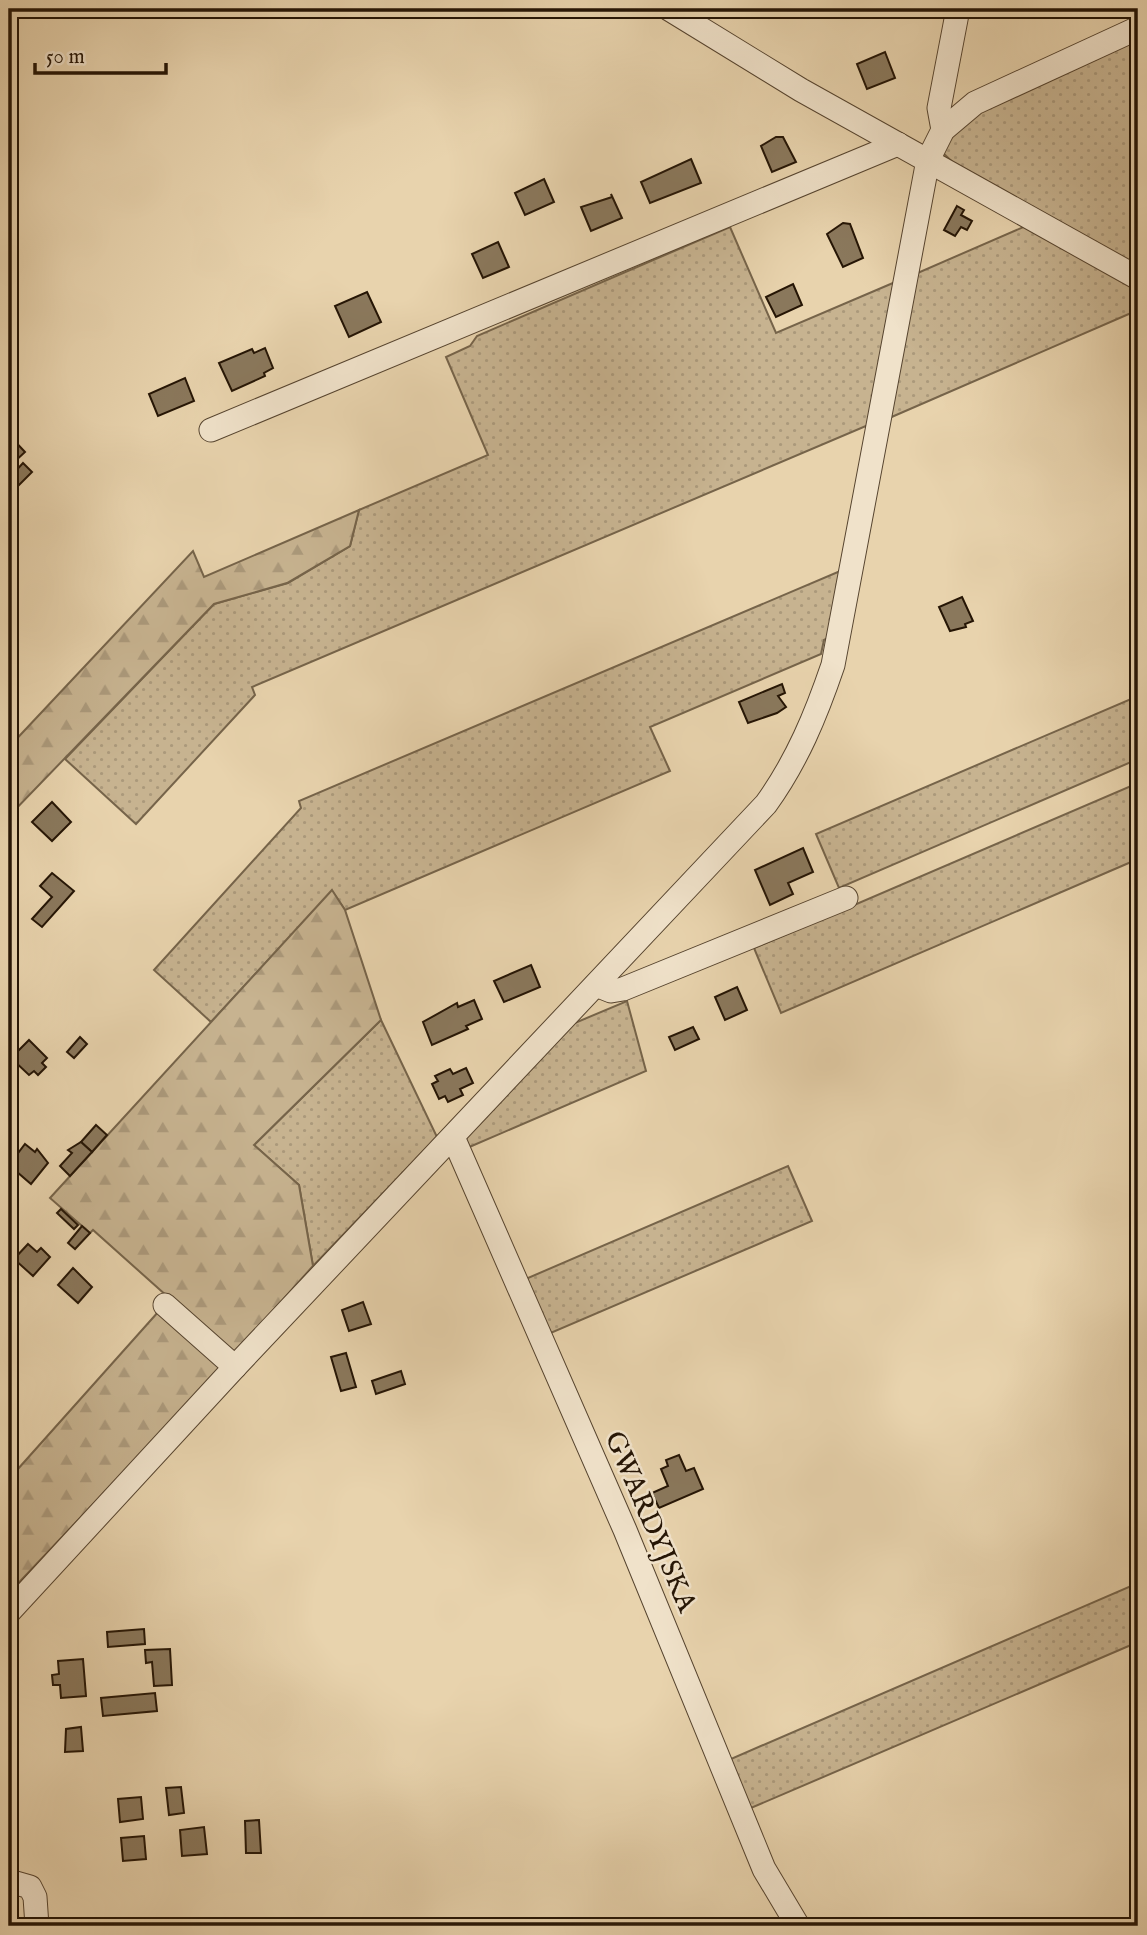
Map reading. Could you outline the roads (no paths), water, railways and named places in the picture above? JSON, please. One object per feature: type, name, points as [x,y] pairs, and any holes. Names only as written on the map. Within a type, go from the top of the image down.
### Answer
[{"type":"street","points":[[669,9],[801,90],[1138,278]]},
{"type":"street","points":[[943,130],[939,108],[958,9]]},
{"type":"street","points":[[9,1612],[235,1367],[766,804],[788,773],[816,715],[833,665],[928,160],[943,130],[962,112],[993,92],[1138,28]]},
{"type":"street","points":[[211,430],[898,144]]},
{"type":"street","points":[[596,985],[611,990],[623,989],[846,898]]},
{"type":"street","name":"GWARDYJSKA","points":[[453,1137],[625,1530],[764,1869],[798,1926]]},
{"type":"street","points":[[165,1305],[235,1367]]},
{"type":"street","points":[[9,1881],[30,1887],[37,1926]]}]
